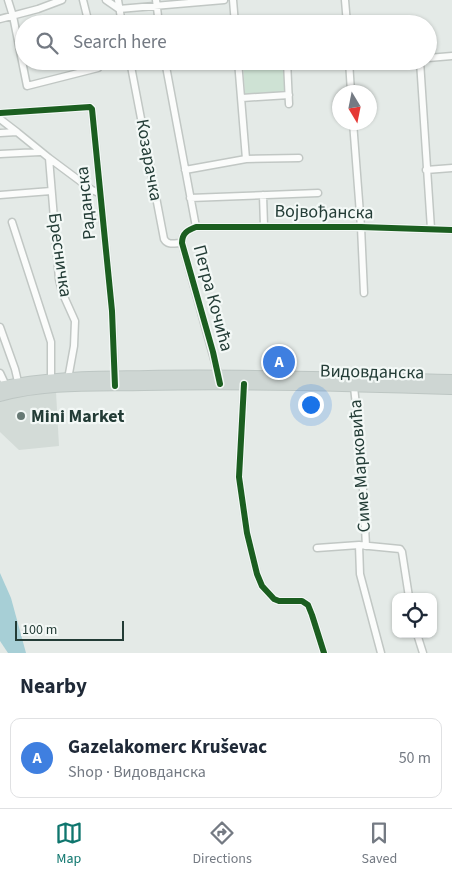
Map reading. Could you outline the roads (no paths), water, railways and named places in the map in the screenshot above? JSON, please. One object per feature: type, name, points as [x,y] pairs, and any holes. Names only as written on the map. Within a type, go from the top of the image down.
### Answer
[{"type":"main road","name":"Видовданска","points":[[4,391],[51,380],[68,379],[115,381],[219,379],[367,383],[452,389]]},
{"type":"main road","name":"Видовданска","points":[[219,379],[244,384],[354,387],[367,383],[452,380]]},
{"type":"main road","name":"Видовданска","points":[[19,387],[49,388],[115,381]]},
{"type":"street","points":[[8,0],[15,26]]},
{"type":"street","points":[[16,15],[62,0]]},
{"type":"street","points":[[82,0],[86,15]]},
{"type":"street","points":[[106,0],[119,9],[156,2],[224,0]]},
{"type":"street","points":[[118,0],[120,15]]},
{"type":"street","points":[[233,0],[234,15]]},
{"type":"street","points":[[345,0],[346,15]]},
{"type":"street","points":[[156,2],[158,15]]},
{"type":"street","points":[[0,20],[13,16]]},
{"type":"street","points":[[437,57],[452,56]]},
{"type":"street","points":[[24,70],[27,86],[90,70]]},
{"type":"street","name":"Козарачка","points":[[132,70],[164,239],[166,243],[170,244],[182,243]]},
{"type":"street","name":"Петра Кочића","points":[[167,70],[196,227],[184,234],[182,243],[219,379]]},
{"type":"street","points":[[239,70],[246,159]]},
{"type":"street","points":[[288,70],[289,104]]},
{"type":"street","points":[[350,70],[351,85]]},
{"type":"street","points":[[420,70],[431,229]]},
{"type":"street","points":[[242,98],[289,95]]},
{"type":"street","name":"Раданска","points":[[0,113],[92,109],[112,311],[115,381]]},
{"type":"street","points":[[0,120],[92,190],[100,193]]},
{"type":"street","points":[[354,130],[362,228]]},
{"type":"street","points":[[0,133],[17,132]]},
{"type":"street","points":[[0,154],[40,152]]},
{"type":"street","name":"Бресничка","points":[[49,158],[61,286],[75,321],[74,346],[68,379]]},
{"type":"street","points":[[185,170],[246,159],[299,158]]},
{"type":"street","points":[[426,170],[452,168]]},
{"type":"street","points":[[0,195],[51,191]]},
{"type":"street","name":"Војвођанска","points":[[190,198],[318,193]]},
{"type":"street","name":"Војвођанска","points":[[263,195],[264,226]]},
{"type":"street","points":[[12,222],[15,238],[51,342],[51,380]]},
{"type":"street","name":"Војвођанска","points":[[196,227],[264,226],[452,230]]},
{"type":"street","name":"Војвођанска","points":[[362,228],[364,293]]},
{"type":"street","points":[[0,328],[19,387]]},
{"type":"street","points":[[0,374],[4,391]]},
{"type":"street","points":[[244,384],[239,477],[247,533],[257,574],[262,586],[274,599],[302,601],[308,604],[324,653]]},
{"type":"street","name":"Симе Марковића","points":[[354,387],[361,452],[362,545],[360,574],[381,653]]},
{"type":"street","points":[[318,548],[362,545],[400,549],[408,593]]},
{"type":"street","points":[[418,638],[422,653]]},
{"type":"water","points":[[0,573],[11,598],[26,653],[8,653],[0,641]]},
{"type":"place","name":"Gazelakomerc Kruševac","points":[[279,362]]},
{"type":"place","name":"Mini Market","points":[[21,416]]}]
